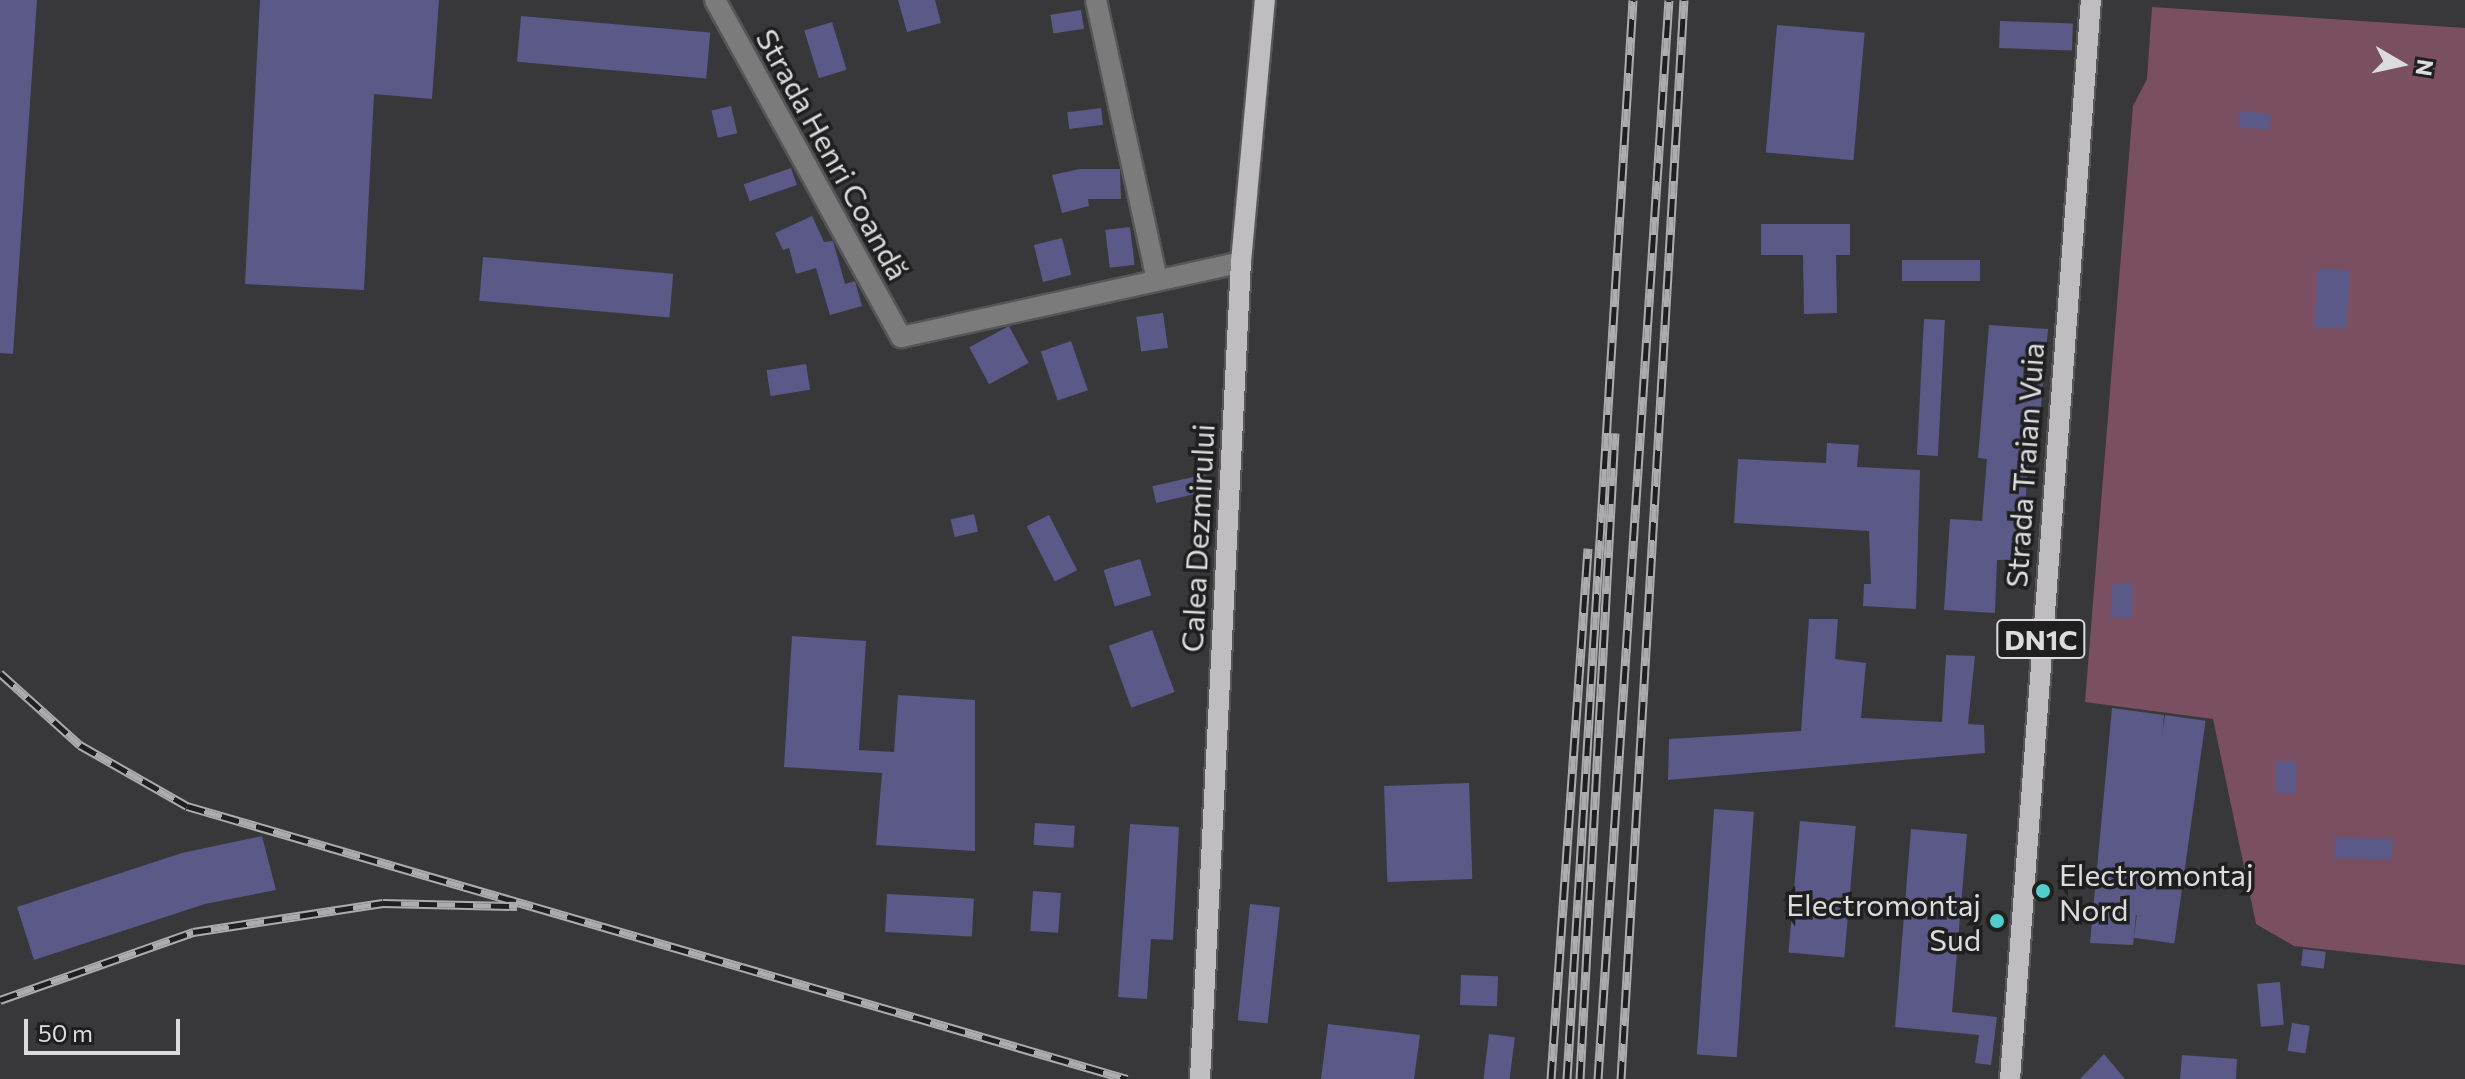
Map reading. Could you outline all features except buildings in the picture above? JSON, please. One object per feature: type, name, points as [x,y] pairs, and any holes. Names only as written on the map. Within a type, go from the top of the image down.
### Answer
[{"type":"main road","name":"Calea Dezmirului","points":[[1200,1079],[1241,262],[1265,0]]},
{"type":"main road","name":"Strada Traian Vuia","points":[[2010,1079],[2091,0]]},
{"type":"street","name":"Strada Henri Coandă","points":[[715,0],[901,337],[1157,280]]},
{"type":"street","points":[[1096,0],[1157,280],[1241,262]]},
{"type":"shaded area","points":[[2152,7],[2465,28],[2465,965],[2294,946],[2256,924],[2213,719],[2085,702],[2133,106],[2147,79]]},
{"type":"railway","points":[[1567,1079],[1633,0]]},
{"type":"railway","points":[[1598,1079],[1669,0]]},
{"type":"railway","points":[[1621,1079],[1684,0]]},
{"type":"railway","points":[[1580,1079],[1615,433]]},
{"type":"railway","points":[[1551,1079],[1588,548]]},
{"type":"railway","points":[[0,673],[80,745],[187,806],[1127,1079]]},
{"type":"railway","points":[[0,1000],[193,932],[383,903],[517,906]]},
{"type":"place","name":"Electromontaj Nord","points":[[2043,891]]},
{"type":"place","name":"Electromontaj Sud","points":[[1997,921]]}]
